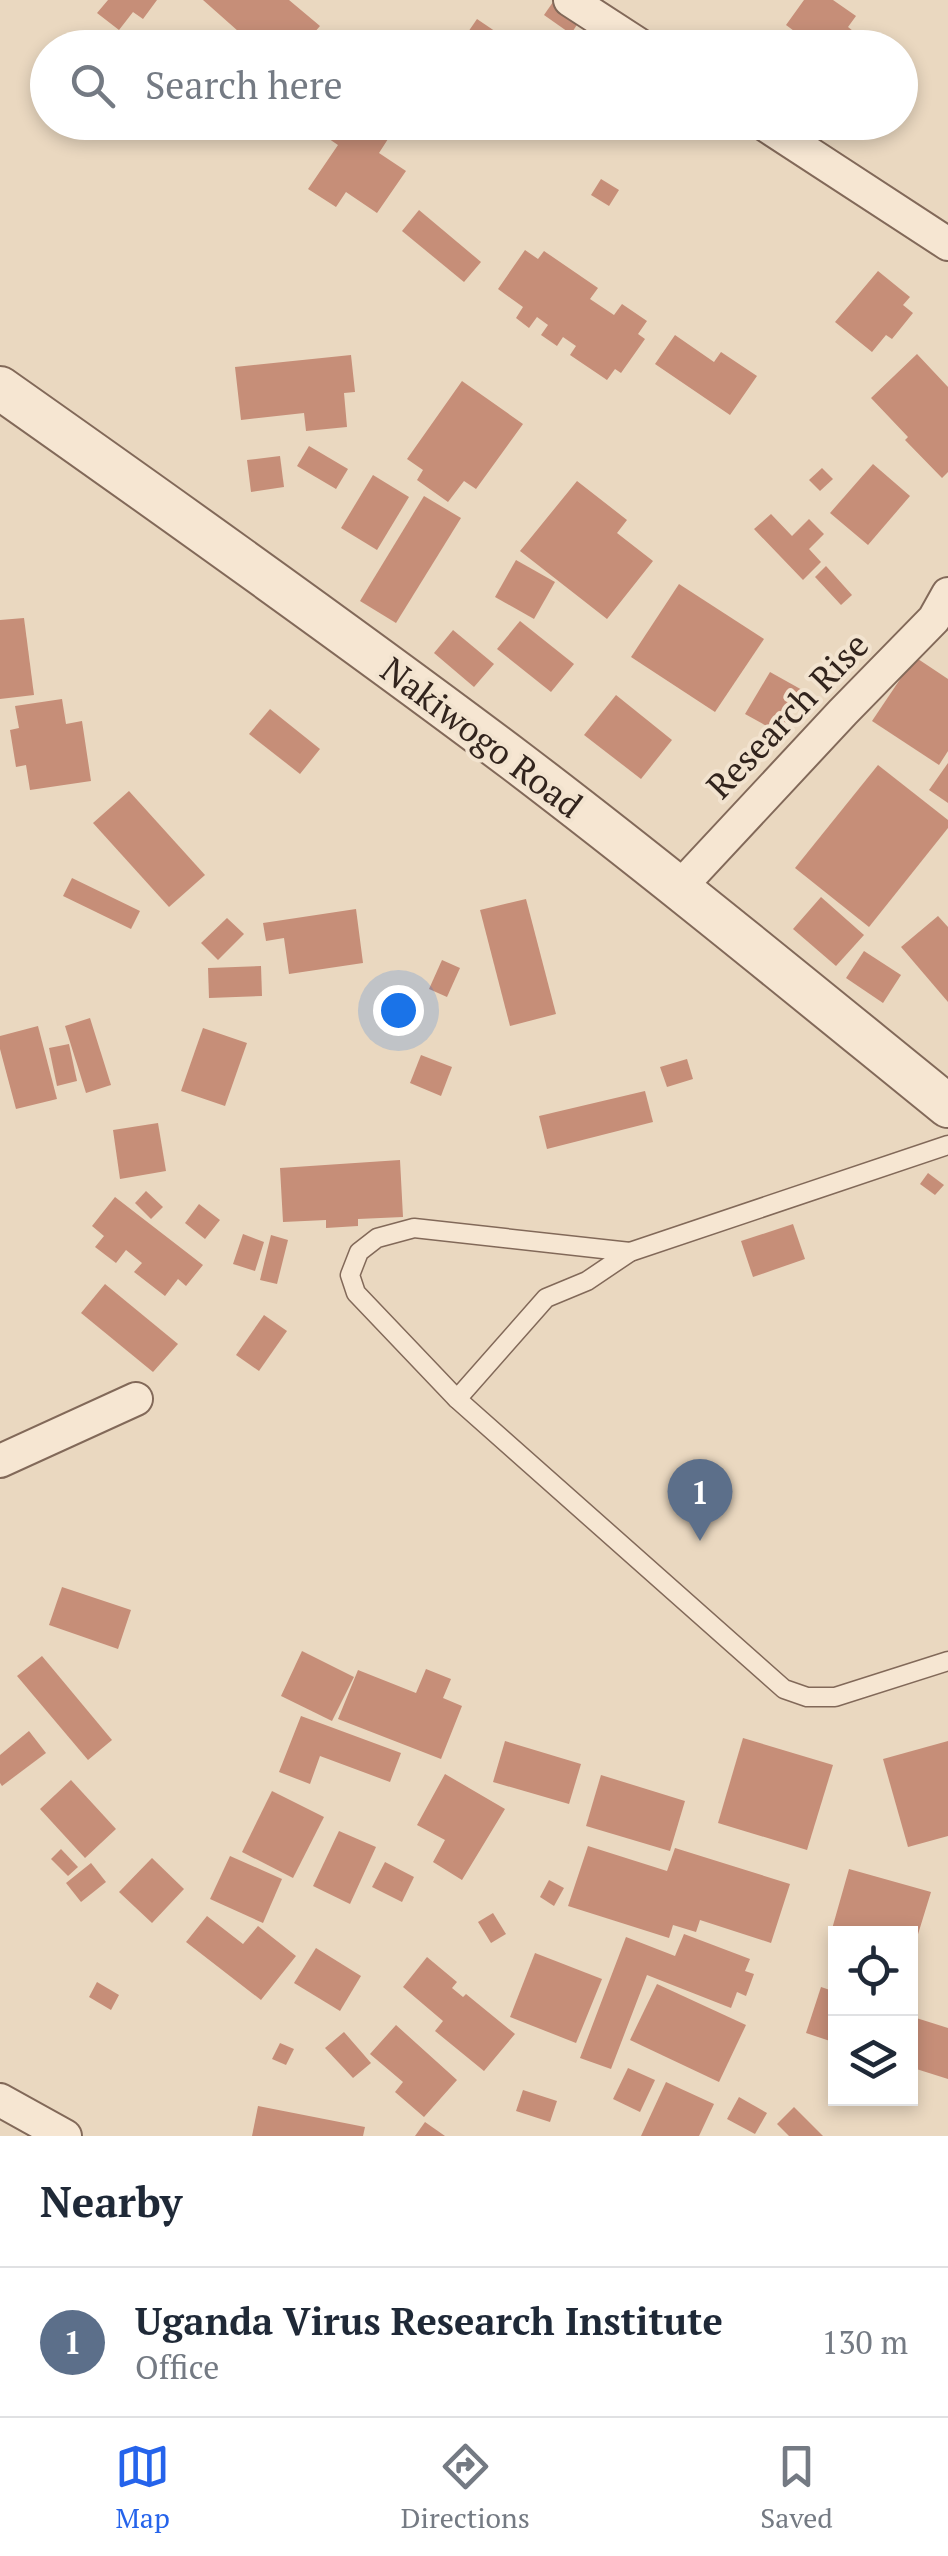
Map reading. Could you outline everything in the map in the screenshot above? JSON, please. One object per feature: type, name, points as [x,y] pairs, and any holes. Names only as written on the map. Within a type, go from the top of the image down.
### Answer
[{"type":"street","points":[[570,0],[616,30]]},
{"type":"street","points":[[789,140],[948,244]]},
{"type":"street","name":"Nakiwogo Road","points":[[0,388],[298,599],[517,762],[948,1106]]},
{"type":"street","name":"Research Rise","points":[[679,888],[934,619],[948,594]]},
{"type":"street","points":[[0,1462],[136,1399]]},
{"type":"street","points":[[0,2100],[65,2136]]},
{"type":"lane","points":[[457,1399],[546,1298],[587,1282],[630,1252],[948,1145]]},
{"type":"lane","points":[[630,1252],[414,1228],[377,1238],[359,1252],[350,1275],[356,1293],[457,1399],[784,1689],[808,1697],[835,1697],[948,1661]]},
{"type":"building","points":[[108,0],[157,0],[143,19],[133,12],[119,30],[97,13]]},
{"type":"building","points":[[203,0],[289,0],[320,26],[317,30],[237,30]]},
{"type":"building","points":[[804,0],[833,0],[856,16],[848,27],[852,30],[793,30],[786,25]]},
{"type":"building","points":[[553,2],[580,20],[574,30],[565,30],[544,15]]},
{"type":"building","points":[[477,19],[493,30],[469,30]]},
{"type":"building","points":[[331,140],[387,140],[379,153],[406,171],[377,213],[346,192],[336,207],[308,189],[338,145]]},
{"type":"building","points":[[601,179],[619,190],[609,206],[591,195]]},
{"type":"building","points":[[419,210],[481,262],[464,282],[402,231]]},
{"type":"building","points":[[525,250],[538,259],[544,251],[598,288],[590,299],[614,315],[622,304],[647,321],[638,334],[645,339],[621,373],[615,369],[607,380],[570,355],[576,346],[563,337],[557,346],[541,335],[548,325],[537,317],[529,328],[516,318],[523,307],[498,289]]},
{"type":"building","points":[[878,271],[910,297],[903,305],[913,313],[892,339],[886,335],[872,352],[835,322]]},
{"type":"building","points":[[675,335],[714,362],[721,352],[757,376],[730,415],[655,364]]},
{"type":"building","points":[[917,354],[948,387],[948,472],[942,478],[871,398]]},
{"type":"building","points":[[351,355],[355,392],[344,393],[347,427],[306,431],[304,413],[241,420],[235,367]]},
{"type":"building","points":[[462,381],[523,424],[476,489],[464,481],[448,502],[417,480],[423,470],[407,459]]},
{"type":"building","points":[[309,446],[348,469],[336,489],[297,466]]},
{"type":"building","points":[[280,456],[284,487],[251,492],[247,460]]},
{"type":"building","points":[[873,464],[910,496],[868,545],[830,513]]},
{"type":"building","points":[[822,468],[833,479],[820,491],[809,480]]},
{"type":"building","points":[[373,475],[409,497],[377,550],[341,528]]},
{"type":"building","points":[[577,481],[627,520],[617,533],[653,561],[607,619],[520,551]]},
{"type":"building","points":[[424,496],[461,518],[396,623],[360,601]]},
{"type":"building","points":[[771,514],[792,536],[809,519],[824,534],[809,549],[821,562],[803,580],[754,529]]},
{"type":"building","points":[[516,560],[555,582],[534,619],[495,597]]},
{"type":"building","points":[[826,566],[852,595],[841,605],[815,577]]},
{"type":"building","points":[[679,584],[764,639],[715,712],[631,657]]},
{"type":"building","points":[[24,618],[34,695],[0,699],[0,620]]},
{"type":"building","points":[[520,621],[574,664],[551,692],[497,649]]},
{"type":"building","points":[[453,630],[494,664],[474,687],[434,653]]},
{"type":"building","points":[[915,657],[948,679],[948,751],[939,765],[872,721]]},
{"type":"building","points":[[770,672],[804,691],[779,733],[745,714]]},
{"type":"building","points":[[616,695],[672,740],[641,779],[584,735]]},
{"type":"building","points":[[62,699],[66,724],[82,721],[91,781],[30,790],[26,765],[16,767],[10,730],[19,728],[15,706]]},
{"type":"building","points":[[270,709],[320,749],[300,774],[249,734]]},
{"type":"building","points":[[948,763],[948,803],[929,790]]},
{"type":"building","points":[[878,765],[948,820],[948,828],[869,927],[795,868]]},
{"type":"building","points":[[129,791],[205,875],[169,907],[93,823]]},
{"type":"building","points":[[72,878],[140,911],[131,929],[63,896]]},
{"type":"building","points":[[821,897],[864,935],[836,966],[793,929]]},
{"type":"building","points":[[526,899],[556,1014],[510,1026],[480,910]]},
{"type":"building","points":[[356,909],[363,963],[289,974],[284,938],[266,941],[263,923]]},
{"type":"building","points":[[938,916],[948,927],[948,1002],[901,947]]},
{"type":"building","points":[[227,918],[244,934],[218,960],[201,943]]},
{"type":"building","points":[[864,951],[901,975],[883,1003],[846,978]]},
{"type":"building","points":[[442,960],[460,968],[447,997],[429,989]]},
{"type":"building","points":[[261,966],[262,996],[209,998],[208,968]]},
{"type":"building","points":[[90,1018],[111,1085],[86,1093],[65,1026]]},
{"type":"building","points":[[38,1026],[57,1099],[16,1109],[0,1036]]},
{"type":"building","points":[[203,1028],[247,1043],[225,1106],[181,1091]]},
{"type":"building","points":[[69,1044],[77,1081],[57,1086],[49,1048]]},
{"type":"building","points":[[421,1055],[452,1067],[441,1096],[410,1083]]},
{"type":"building","points":[[687,1059],[693,1079],[667,1087],[660,1067]]},
{"type":"building","points":[[645,1091],[653,1122],[547,1149],[539,1116]]},
{"type":"building","points":[[158,1123],[166,1171],[120,1179],[113,1130]]},
{"type":"building","points":[[400,1160],[403,1217],[358,1219],[358,1226],[326,1228],[326,1220],[283,1222],[280,1168]]},
{"type":"building","points":[[928,1173],[944,1185],[935,1195],[920,1184]]},
{"type":"building","points":[[146,1191],[163,1207],[151,1219],[135,1203]]},
{"type":"building","points":[[115,1197],[203,1265],[186,1286],[178,1279],[165,1296],[134,1272],[142,1263],[126,1250],[116,1263],[95,1247],[104,1236],[92,1226]]},
{"type":"building","points":[[199,1204],[220,1220],[205,1239],[185,1223]]},
{"type":"building","points":[[793,1224],[805,1259],[753,1277],[741,1241]]},
{"type":"building","points":[[243,1234],[264,1242],[255,1271],[233,1264]]},
{"type":"building","points":[[271,1235],[288,1240],[277,1284],[260,1280]]},
{"type":"building","points":[[105,1284],[178,1344],[153,1372],[81,1313]]},
{"type":"building","points":[[264,1315],[287,1331],[259,1371],[236,1355]]},
{"type":"building","points":[[62,1587],[131,1610],[118,1649],[49,1625]]},
{"type":"building","points":[[302,1651],[354,1677],[332,1721],[281,1696]]},
{"type":"building","points":[[42,1656],[112,1740],[88,1760],[17,1676]]},
{"type":"building","points":[[426,1669],[451,1679],[443,1698],[462,1706],[441,1759],[338,1719],[358,1670],[416,1693]]},
{"type":"building","points":[[301,1716],[401,1753],[390,1782],[320,1756],[310,1784],[279,1772]]},
{"type":"building","points":[[29,1731],[46,1753],[2,1786],[0,1755]]},
{"type":"building","points":[[743,1738],[833,1765],[807,1850],[718,1823]]},
{"type":"building","points":[[505,1741],[581,1764],[569,1804],[493,1782]]},
{"type":"building","points":[[948,1741],[948,1836],[908,1847],[883,1759]]},
{"type":"building","points":[[445,1774],[505,1809],[462,1880],[433,1862],[445,1840],[417,1825]]},
{"type":"building","points":[[601,1775],[685,1801],[670,1851],[586,1826]]},
{"type":"building","points":[[71,1780],[116,1829],[85,1858],[40,1809]]},
{"type":"building","points":[[272,1791],[324,1817],[293,1878],[242,1852]]},
{"type":"building","points":[[339,1831],[376,1847],[350,1904],[313,1886]]},
{"type":"building","points":[[588,1846],[667,1871],[675,1848],[790,1884],[771,1943],[700,1920],[696,1932],[673,1925],[669,1938],[568,1906]]},
{"type":"building","points":[[61,1849],[78,1867],[68,1876],[51,1859]]},
{"type":"building","points":[[230,1856],[282,1879],[263,1923],[210,1899]]},
{"type":"building","points":[[152,1858],[184,1889],[152,1923],[119,1892]]},
{"type":"building","points":[[385,1862],[414,1877],[402,1902],[372,1887]]},
{"type":"building","points":[[91,1863],[106,1882],[81,1902],[66,1883]]},
{"type":"building","points":[[849,1869],[931,1892],[918,1934],[918,1926],[833,1926]]},
{"type":"building","points":[[549,1880],[564,1888],[554,1906],[540,1897]]},
{"type":"building","points":[[493,1913],[506,1934],[491,1943],[478,1922]]},
{"type":"building","points":[[207,1916],[243,1944],[258,1926],[296,1956],[261,2000],[186,1942]]},
{"type":"building","points":[[684,1934],[750,1959],[745,1971],[754,1974],[746,1996],[737,1992],[731,2008],[647,1975],[611,2069],[580,2058],[626,1937],[675,1956]]},
{"type":"building","points":[[316,1948],[361,1976],[340,2011],[294,1983]]},
{"type":"building","points":[[535,1953],[602,1979],[576,2043],[510,2017]]},
{"type":"building","points":[[427,1957],[457,1982],[452,1988],[463,1997],[466,1994],[515,2034],[484,2071],[435,2031],[443,2021],[403,1987]]},
{"type":"building","points":[[97,1982],[119,1995],[111,2010],[89,1997]]},
{"type":"building","points":[[657,1984],[746,2025],[719,2082],[630,2040]]},
{"type":"building","points":[[821,1987],[828,1989],[828,2040],[806,2033]]},
{"type":"building","points":[[918,2019],[948,2028],[948,2079],[918,2070]]},
{"type":"building","points":[[396,2025],[457,2080],[424,2117],[395,2092],[403,2082],[370,2054]]},
{"type":"building","points":[[344,2032],[371,2063],[353,2078],[325,2048]]},
{"type":"building","points":[[280,2043],[294,2049],[286,2065],[272,2059]]},
{"type":"building","points":[[628,2068],[655,2080],[640,2112],[613,2099]]},
{"type":"building","points":[[666,2082],[714,2104],[699,2136],[641,2136]]},
{"type":"building","points":[[523,2090],[557,2101],[550,2122],[516,2111]]},
{"type":"building","points":[[739,2097],[767,2113],[755,2134],[727,2119]]},
{"type":"building","points":[[258,2106],[365,2127],[363,2136],[252,2136]]},
{"type":"building","points":[[794,2107],[823,2136],[789,2136],[777,2124]]},
{"type":"building","points":[[425,2122],[445,2136],[415,2136]]},
{"type":"place","name":"Uganda Virus Research Institute","points":[[700,1541]]}]
